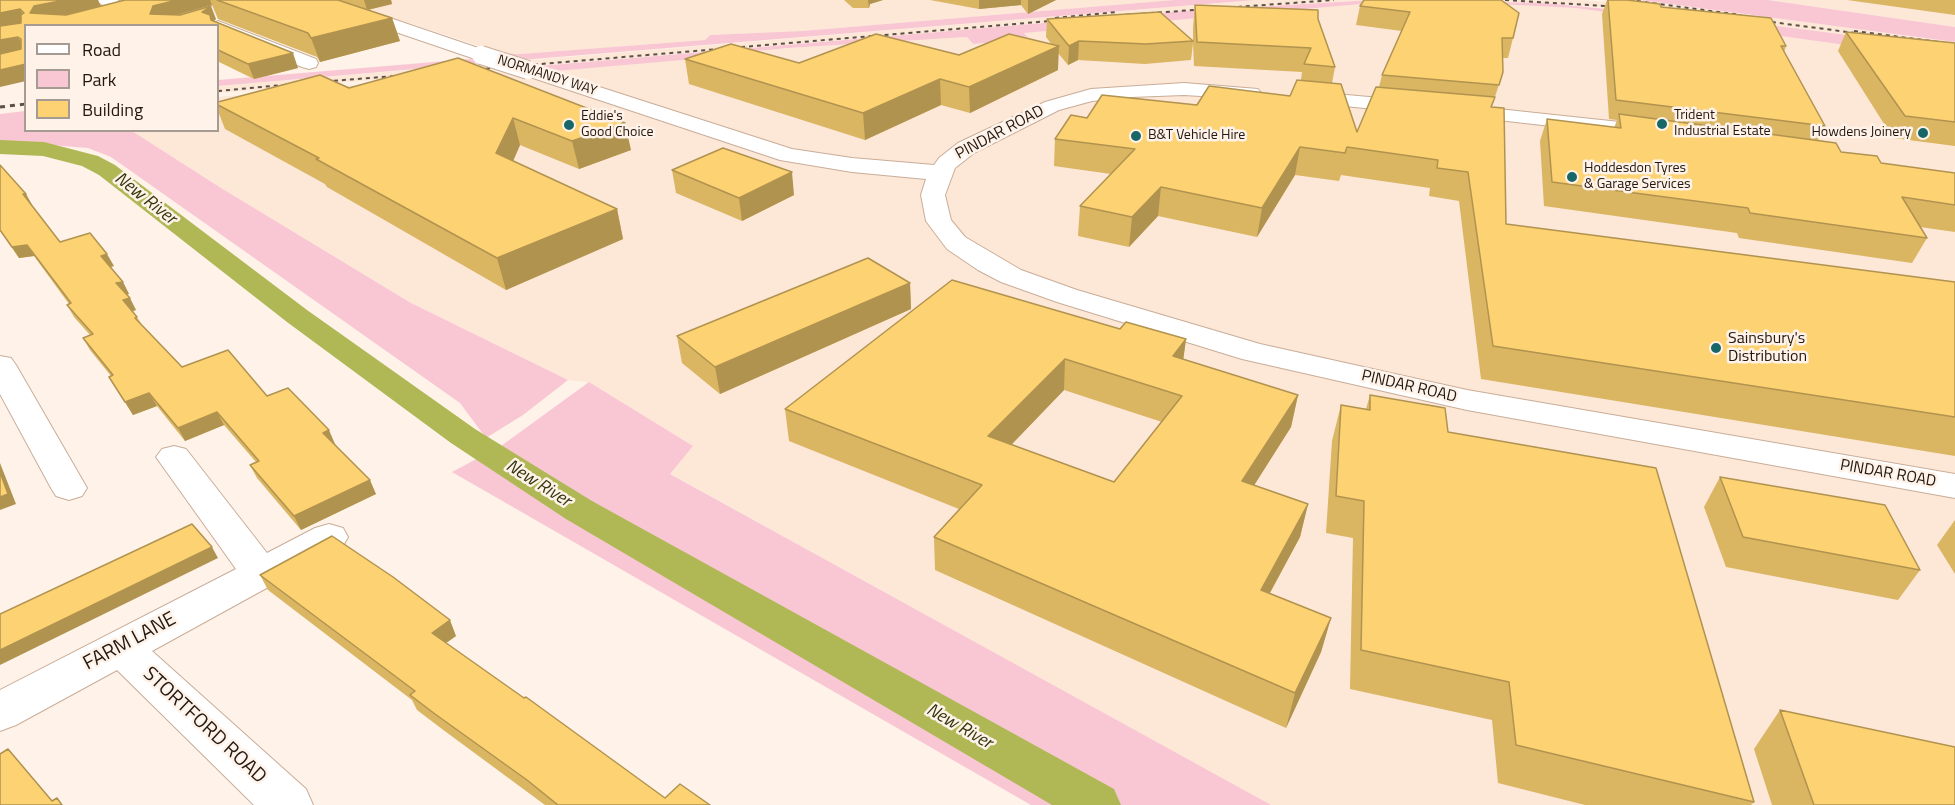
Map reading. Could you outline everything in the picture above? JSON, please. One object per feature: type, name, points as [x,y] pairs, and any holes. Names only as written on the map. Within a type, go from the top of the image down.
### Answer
[{"type":"street","points":[[57,24],[124,9],[103,0]]},
{"type":"street","name":"NORMANDY WAY","points":[[296,0],[384,22],[780,153],[830,162],[940,173]]},
{"type":"street","points":[[215,20],[243,37],[309,63]]},
{"type":"street","points":[[219,44],[243,37]]},
{"type":"street","name":"PINDAR ROAD","points":[[1677,135],[1544,119],[1322,99],[1203,90],[1131,91],[1091,95],[1052,106],[966,148],[955,156],[940,173],[933,195],[935,212],[939,221],[956,243],[1011,276],[1113,310],[1253,352],[1467,400],[1955,486]]},
{"type":"street","points":[[0,365],[7,398],[69,488]]},
{"type":"street","points":[[174,457],[260,572]]},
{"type":"street","name":"FARM LANE","points":[[0,712],[329,537]]},
{"type":"street","name":"STORTFORD ROAD","points":[[120,647],[288,805]]},
{"type":"shaded area","points":[[322,0],[1174,0],[802,31],[710,35],[705,40],[520,54],[500,53],[413,24]]},
{"type":"shaded area","points":[[1255,0],[1448,0],[1350,1],[1184,11],[219,93],[219,86]]},
{"type":"shaded area","points":[[1448,0],[1611,2],[1602,0],[1640,0],[1955,42],[1955,49],[1731,20],[1573,5]]},
{"type":"shaded area","points":[[1768,0],[1955,0],[1955,27]]},
{"type":"shaded area","points":[[1374,3],[1497,4],[1576,8],[1955,60],[1955,805],[1270,805],[669,473],[693,446],[589,382],[568,380],[411,303],[134,132],[219,132],[219,97],[548,68],[556,71],[788,48],[967,37],[973,44],[1028,38],[1023,33]]},
{"type":"green space","points":[[1174,0],[1255,0],[521,60],[500,53],[520,54],[705,40],[710,35],[802,31]]},
{"type":"green space","points":[[1373,0],[1542,3],[1731,20],[1955,49],[1955,60],[1576,8],[1497,4],[1374,3],[1024,33],[1029,39],[973,44],[967,37],[788,48],[556,71],[539,66],[1184,11]]},
{"type":"green space","points":[[1640,0],[1768,0],[1955,27],[1955,42]]},
{"type":"green space","points":[[470,59],[485,63],[219,86],[219,80]]},
{"type":"green space","points":[[24,111],[24,132],[134,132],[411,303],[568,380],[523,415],[486,438],[460,403],[111,157],[88,148],[0,141],[0,114]]},
{"type":"green space","points":[[589,382],[693,446],[670,474],[1271,805],[1031,805],[452,472],[501,446]]},
{"type":"building","points":[[0,0],[65,0],[34,6],[30,13],[66,15],[125,0],[177,0],[153,6],[150,14],[180,15],[211,6],[202,12],[210,15],[211,20],[293,53],[248,64],[219,50],[219,24],[24,24],[24,64],[0,70],[0,54],[21,49],[21,39],[18,37],[0,40],[0,26],[21,23],[21,15],[24,13],[20,9],[0,13]]},
{"type":"building","points":[[217,0],[338,0],[392,18],[311,38],[308,33]]},
{"type":"building","points":[[1364,0],[1501,0],[1519,13],[1513,38],[1502,38],[1503,72],[1499,85],[1382,75],[1410,12],[1360,6]]},
{"type":"building","points":[[1608,0],[1627,0],[1660,4],[1661,7],[1771,18],[1786,46],[1781,46],[1825,126],[1616,100]]},
{"type":"building","points":[[1195,5],[1318,10],[1318,19],[1335,67],[1304,64],[1311,48],[1197,42]]},
{"type":"building","points":[[1160,12],[1193,41],[1146,44],[1079,41],[1069,46],[1047,19]]},
{"type":"building","points":[[1846,32],[1955,43],[1955,122],[1905,116]]},
{"type":"building","points":[[876,34],[959,55],[1009,34],[1059,46],[969,87],[940,79],[863,113],[685,59],[731,44],[799,63]]},
{"type":"building","points":[[458,58],[625,123],[572,141],[513,118],[496,153],[617,209],[497,258],[316,159],[319,158],[219,106],[219,102],[320,75],[349,88]]},
{"type":"building","points":[[1297,80],[1341,84],[1357,132],[1376,87],[1495,97],[1491,107],[1504,108],[1506,224],[1955,282],[1955,417],[1493,346],[1468,172],[1437,168],[1438,160],[1347,147],[1345,153],[1300,147],[1262,208],[1161,187],[1132,217],[1080,206],[1135,149],[1055,139],[1071,115],[1087,118],[1102,95],[1197,105],[1209,86],[1290,96]]},
{"type":"building","points":[[1619,114],[1836,143],[1841,152],[1877,156],[1881,163],[1955,173],[1955,205],[1902,197],[1927,238],[1750,213],[1748,208],[1552,182],[1547,119],[1621,128]]},
{"type":"building","points":[[723,148],[792,172],[739,198],[672,170]]},
{"type":"building","points":[[0,165],[26,194],[23,194],[60,242],[90,233],[107,254],[101,256],[123,282],[116,283],[130,298],[123,300],[137,317],[135,318],[182,367],[228,350],[267,396],[288,388],[329,430],[323,433],[370,480],[294,516],[250,465],[259,461],[217,412],[178,428],[149,393],[125,402],[109,377],[113,375],[83,338],[93,334],[67,305],[71,303],[27,245],[12,247],[0,230]]},
{"type":"building","points":[[868,258],[910,283],[715,367],[677,336]]},
{"type":"building","points":[[952,280],[1120,329],[1126,322],[1186,339],[1173,356],[1298,395],[1242,481],[1308,504],[1261,590],[1331,618],[1295,693],[934,537],[982,485],[785,409]],"holes":[[[1065,359],[1182,396],[1114,482],[988,436]]]},
{"type":"building","points":[[1370,395],[1445,408],[1448,432],[1656,468],[1754,802],[1516,745],[1509,682],[1361,650],[1364,501],[1336,496],[1341,405],[1370,410]]},
{"type":"building","points":[[0,472],[8,494],[0,497]]},
{"type":"building","points":[[1720,477],[1885,505],[1920,570],[1743,537]]},
{"type":"building","points":[[192,524],[212,547],[0,650],[0,614]]},
{"type":"building","points":[[332,536],[393,577],[450,620],[432,633],[524,698],[526,697],[665,798],[680,784],[710,805],[558,805],[410,695],[415,691],[260,575]]},
{"type":"building","points":[[1780,710],[1955,747],[1955,805],[1814,805]]},
{"type":"building","points":[[8,749],[52,801],[57,798],[62,805],[0,805],[0,754]]},
{"type":"waterway","name":"New River","points":[[0,147],[44,149],[90,161],[107,170],[297,316],[463,436],[579,510],[1096,805]]},
{"type":"railway","points":[[1110,16],[1334,0]]},
{"type":"railway","points":[[1505,0],[1621,7]]},
{"type":"railway","points":[[1629,0],[1741,15]]},
{"type":"railway","points":[[1055,18],[1117,12]]},
{"type":"railway","points":[[470,70],[1062,20]]},
{"type":"railway","points":[[1756,20],[1863,34]]},
{"type":"railway","points":[[1854,31],[1955,44]]},
{"type":"railway","points":[[318,82],[408,75]]},
{"type":"railway","points":[[219,91],[294,84]]},
{"type":"railway","points":[[0,107],[24,104]]},
{"type":"place","name":"Trident Industrial Estate","points":[[1662,124]]},
{"type":"place","name":"Eddie's Good Choice","points":[[569,125]]},
{"type":"place","name":"Howdens Joinery","points":[[1923,133]]},
{"type":"place","name":"B&T Vehicle Hire","points":[[1136,136]]},
{"type":"place","name":"Hoddesdon Tyres & Garage Services","points":[[1572,177]]},
{"type":"place","name":"Sainsbury's Distribution","points":[[1716,348]]}]
